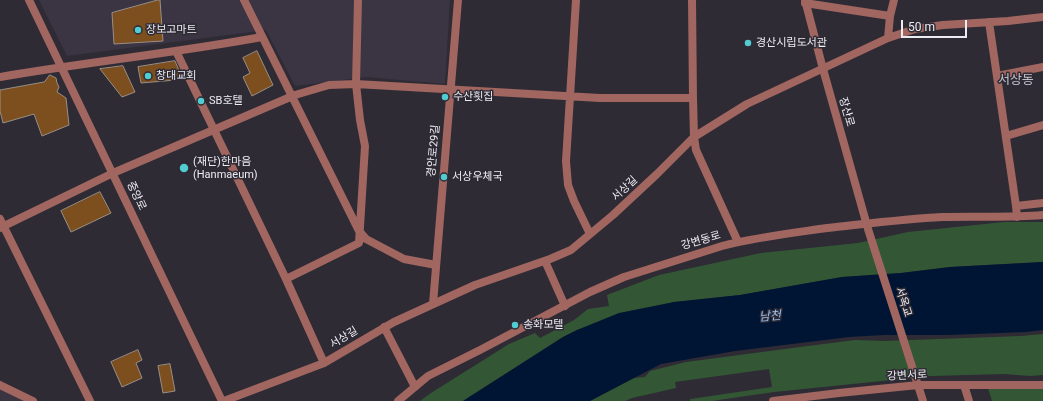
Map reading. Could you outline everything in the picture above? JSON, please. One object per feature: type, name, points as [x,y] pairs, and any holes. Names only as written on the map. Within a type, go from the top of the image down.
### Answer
[{"type":"street","name":"중앙로","points":[[29,0],[223,401]]},
{"type":"street","points":[[244,0],[360,231],[366,239],[404,259],[436,265]]},
{"type":"street","points":[[286,279],[359,243],[365,146],[360,120],[356,84],[358,0]]},
{"type":"street","name":"경안로29길","points":[[432,304],[458,0]]},
{"type":"street","points":[[576,0],[566,161],[568,185],[576,206],[590,234]]},
{"type":"street","points":[[692,0],[694,137],[696,150],[738,242]]},
{"type":"street","points":[[888,38],[890,16],[894,0]]},
{"type":"street","points":[[805,2],[890,16]]},
{"type":"street","name":"장산로","points":[[805,2],[867,226]]},
{"type":"street","name":"서상길","points":[[223,401],[324,363],[384,327],[474,284],[545,261],[570,250],[613,215],[694,137],[747,104],[888,38],[915,29],[942,25],[1043,17]]},
{"type":"street","points":[[989,22],[1017,217]]},
{"type":"street","points":[[0,77],[62,66],[176,51],[262,37]]},
{"type":"street","points":[[176,51],[286,279],[324,363]]},
{"type":"street","points":[[997,76],[1043,67]]},
{"type":"street","points":[[90,401],[1,225],[113,173],[292,96],[329,85],[356,84],[600,98],[693,98]]},
{"type":"street","points":[[1006,136],[1043,125]]},
{"type":"street","points":[[1016,206],[1043,203]]},
{"type":"street","name":"강변동로","points":[[398,401],[428,376],[590,292],[624,277],[738,242],[789,233],[943,217],[1017,217],[1043,215]]},
{"type":"street","name":"서옥교","points":[[867,226],[918,384]]},
{"type":"street","points":[[545,261],[565,306]]},
{"type":"street","points":[[384,327],[415,387]]},
{"type":"street","points":[[918,384],[923,401]]},
{"type":"street","name":"강변서로","points":[[773,401],[839,392],[918,384],[1043,385]]},
{"type":"street","points":[[0,385],[33,401]]},
{"type":"street","points":[[964,385],[969,401]]},
{"type":"shaded area","points":[[39,0],[450,0],[445,84],[366,77],[295,86],[266,30],[67,56]]},
{"type":"shaded area","points":[[0,385],[33,401],[0,401]]},
{"type":"green space","points":[[1004,222],[1043,222],[1043,262],[950,267],[901,273],[842,277],[740,295],[674,302],[577,330],[563,337],[463,401],[420,401],[509,344],[535,333],[540,338],[574,320],[588,309],[609,306],[607,295],[659,275],[761,253],[858,243],[908,232]]},
{"type":"green space","points":[[1043,334],[1043,375],[1030,376],[1004,374],[931,376],[774,392],[712,401],[690,401],[690,399],[772,387],[769,369],[675,382],[676,388],[625,401],[590,401],[633,378],[645,377],[650,371],[686,362],[855,340],[883,341]]},
{"type":"green space","points":[[987,385],[1041,385],[1043,390],[1043,401],[992,401]]},
{"type":"water","name":"남천","points":[[1043,262],[1043,330],[947,335],[884,335],[849,337],[735,351],[661,364],[590,401],[463,401],[563,337],[619,313],[674,302],[740,295],[842,277],[901,273],[950,267]]},
{"type":"building","name":"장보고마트","points":[[160,0],[163,41],[114,44],[112,13]]},
{"type":"building","points":[[257,51],[273,85],[252,96],[243,77],[250,73],[243,58]]},
{"type":"building","points":[[175,61],[181,75],[176,80],[141,83],[138,67]]},
{"type":"building","points":[[123,66],[135,92],[122,97],[100,69]]},
{"type":"building","points":[[50,75],[56,78],[59,87],[57,92],[66,98],[69,125],[42,136],[34,114],[3,123],[0,111],[0,90],[44,82]]},
{"type":"building","points":[[100,192],[111,213],[71,232],[61,211]]},
{"type":"building","points":[[138,350],[142,360],[136,363],[142,378],[122,387],[111,362]]},
{"type":"building","points":[[170,364],[175,391],[163,393],[158,366]]},
{"type":"place","name":"장보고마트","points":[[138,30]]},
{"type":"place","name":"경산시립도서관","points":[[748,43]]},
{"type":"place","name":"창대교회","points":[[148,76]]},
{"type":"place","name":"수산횟집","points":[[445,97]]},
{"type":"place","name":"SB호텔","points":[[201,101]]},
{"type":"place","name":"(재단)한마음 (Hanmaeum)","points":[[184,168]]},
{"type":"place","name":"서상우체국","points":[[444,177]]},
{"type":"place","name":"송화모텔","points":[[515,325]]},
{"type":"district","name":"서상동","points":[[1016,81]]}]
